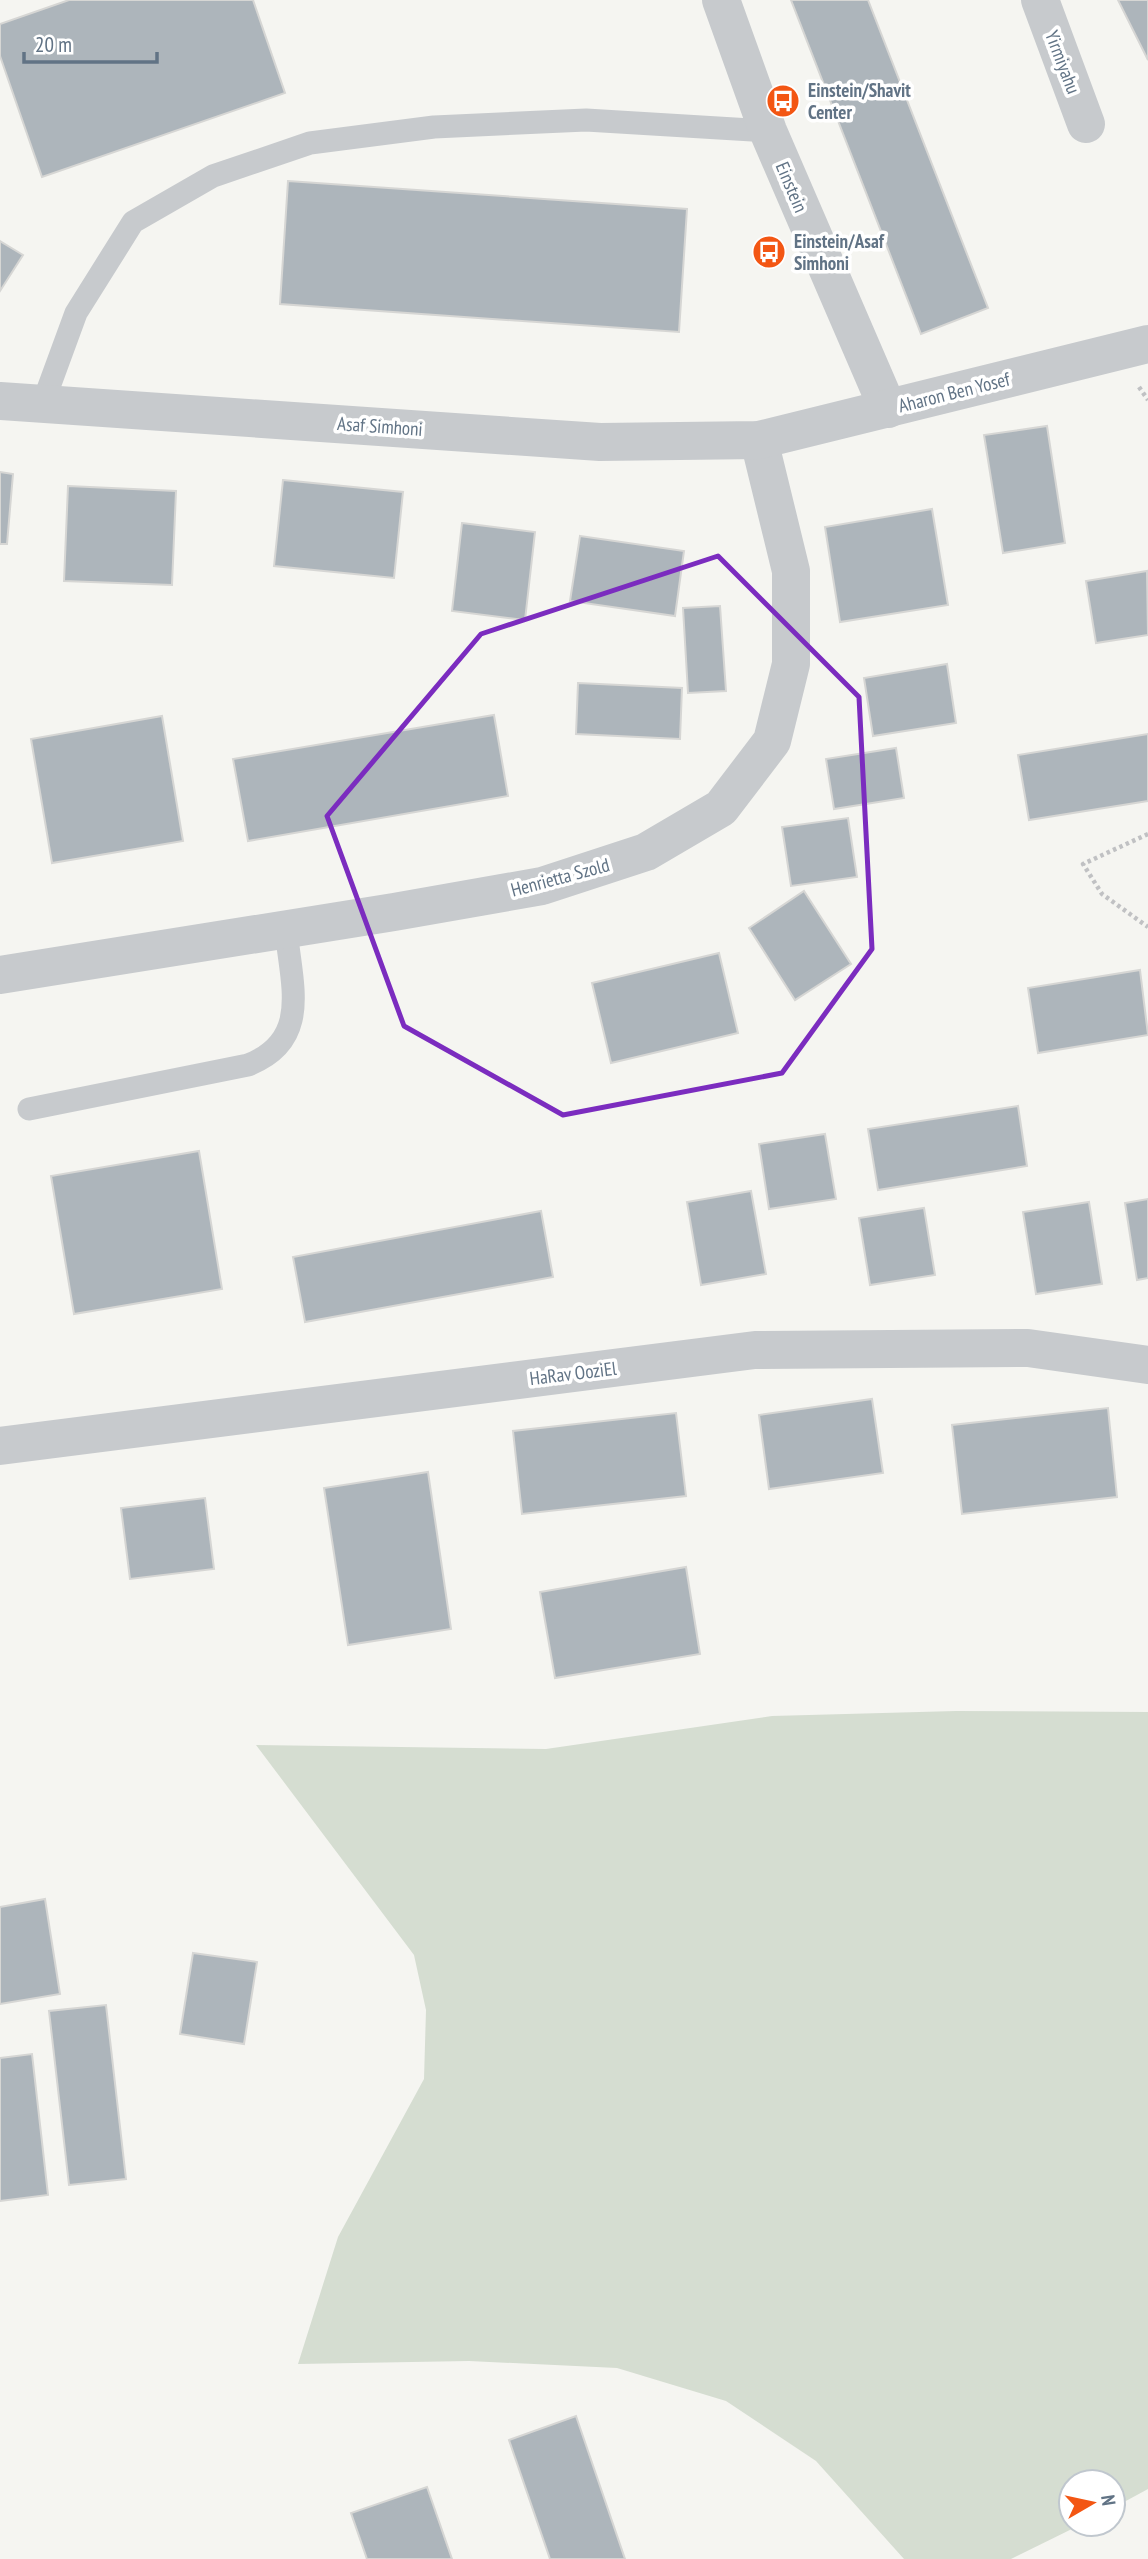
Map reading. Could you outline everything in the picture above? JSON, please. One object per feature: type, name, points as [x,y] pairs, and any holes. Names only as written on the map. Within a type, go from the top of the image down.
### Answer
[{"type":"street","name":"Einstein","points":[[721,0],[768,131],[888,409]]},
{"type":"street","name":"Yirmiyahu","points":[[1040,0],[1086,124]]},
{"type":"street","name":"Aharon Ben Yosef","points":[[760,440],[1148,344]]},
{"type":"street","name":"Asaf Simhoni","points":[[0,401],[600,442],[760,440]]},
{"type":"street","name":"Henrietta Szold","points":[[0,975],[542,886],[646,852],[721,808],[772,741],[791,664],[791,571],[760,440]]},
{"type":"street","name":"HaRav OoziEl","points":[[0,1446],[755,1350],[1028,1348],[1148,1366]]},
{"type":"lane","points":[[43,403],[76,313],[134,222],[213,176],[310,143],[434,127],[586,120],[768,131]]},
{"type":"lane","points":[[29,1109],[248,1065],[267,1058],[280,1045],[288,1031],[293,1011],[286,929]]},
{"type":"path","points":[[1148,834],[1083,864],[1102,894],[1148,926]]},
{"type":"highlighted area","points":[[718,556],[859,697],[872,949],[782,1073],[563,1115],[404,1026],[327,816],[481,634]]},
{"type":"shaded area","points":[[956,1711],[1148,1712],[1148,2489],[1127,2500],[1127,2468],[1057,2468],[1057,2536],[1011,2559],[904,2559],[816,2461],[726,2401],[617,2368],[469,2361],[298,2364],[338,2237],[424,2079],[426,2010],[414,1955],[256,1745],[546,1749],[772,1716]]},
{"type":"building","points":[[69,0],[253,0],[285,93],[42,177],[0,56],[0,24]]},
{"type":"building","points":[[791,0],[868,0],[988,308],[921,334]]},
{"type":"building","points":[[1118,0],[1148,0],[1148,60]]},
{"type":"building","points":[[288,181],[687,209],[679,332],[280,304]]},
{"type":"building","points":[[0,241],[23,255],[0,291]]},
{"type":"building","points":[[1047,426],[1065,543],[1003,553],[984,435]]},
{"type":"building","points":[[0,472],[13,474],[7,544],[0,544]]},
{"type":"building","points":[[283,480],[403,492],[394,578],[274,566]]},
{"type":"building","points":[[68,486],[176,491],[172,585],[64,581]]},
{"type":"building","points":[[932,509],[948,605],[840,622],[825,527]]},
{"type":"building","points":[[462,523],[535,532],[525,620],[452,611]]},
{"type":"building","points":[[580,536],[684,551],[675,616],[570,601]]},
{"type":"building","points":[[1147,571],[1148,635],[1096,643],[1086,581]]},
{"type":"building","points":[[720,606],[726,691],[688,693],[683,608]]},
{"type":"building","points":[[947,664],[956,723],[873,736],[864,678]]},
{"type":"building","points":[[578,683],[682,688],[680,739],[576,734]]},
{"type":"building","points":[[494,715],[508,796],[248,841],[233,759]]},
{"type":"building","points":[[162,716],[183,841],[52,863],[31,739]]},
{"type":"building","points":[[1148,734],[1148,801],[1029,820],[1018,755]]},
{"type":"building","points":[[896,748],[904,798],[834,809],[826,759]]},
{"type":"building","points":[[848,818],[857,877],[791,886],[782,827]]},
{"type":"building","points":[[804,891],[851,964],[795,1000],[749,928]]},
{"type":"building","points":[[719,953],[738,1033],[611,1063],[592,983]]},
{"type":"building","points":[[1140,970],[1148,1035],[1038,1053],[1028,988]]},
{"type":"building","points":[[1018,1106],[1027,1166],[878,1190],[868,1129]]},
{"type":"building","points":[[825,1134],[836,1199],[769,1209],[759,1144]]},
{"type":"building","points":[[199,1151],[222,1289],[74,1314],[51,1176]]},
{"type":"building","points":[[751,1191],[766,1274],[701,1285],[687,1202]]},
{"type":"building","points":[[1148,1199],[1148,1278],[1137,1280],[1125,1203]]},
{"type":"building","points":[[1089,1202],[1102,1284],[1036,1294],[1023,1212]]},
{"type":"building","points":[[924,1208],[935,1275],[870,1285],[859,1218]]},
{"type":"building","points":[[541,1211],[553,1277],[305,1322],[293,1257]]},
{"type":"building","points":[[872,1399],[883,1473],[769,1489],[759,1415]]},
{"type":"building","points":[[1108,1408],[1117,1497],[962,1514],[952,1425]]},
{"type":"building","points":[[676,1413],[686,1496],[522,1514],[513,1431]]},
{"type":"building","points":[[428,1472],[451,1629],[348,1645],[324,1488]]},
{"type":"building","points":[[205,1498],[214,1569],[130,1579],[121,1508]]},
{"type":"building","points":[[686,1567],[700,1654],[555,1678],[540,1592]]},
{"type":"building","points":[[45,1899],[60,1994],[0,2004],[0,1907]]},
{"type":"building","points":[[193,1953],[257,1962],[244,2044],[180,2034]]},
{"type":"building","points":[[106,2005],[126,2179],[69,2185],[49,2011]]},
{"type":"building","points":[[32,2054],[48,2195],[0,2201],[0,2058]]},
{"type":"building","points":[[576,2416],[625,2559],[550,2559],[509,2440]]},
{"type":"building","points":[[427,2487],[452,2559],[367,2559],[351,2513]]},
{"type":"place","name":"Einstein/Shavit Center","points":[[783,101]]},
{"type":"place","name":"Einstein/Asaf Simhoni","points":[[769,252]]}]
